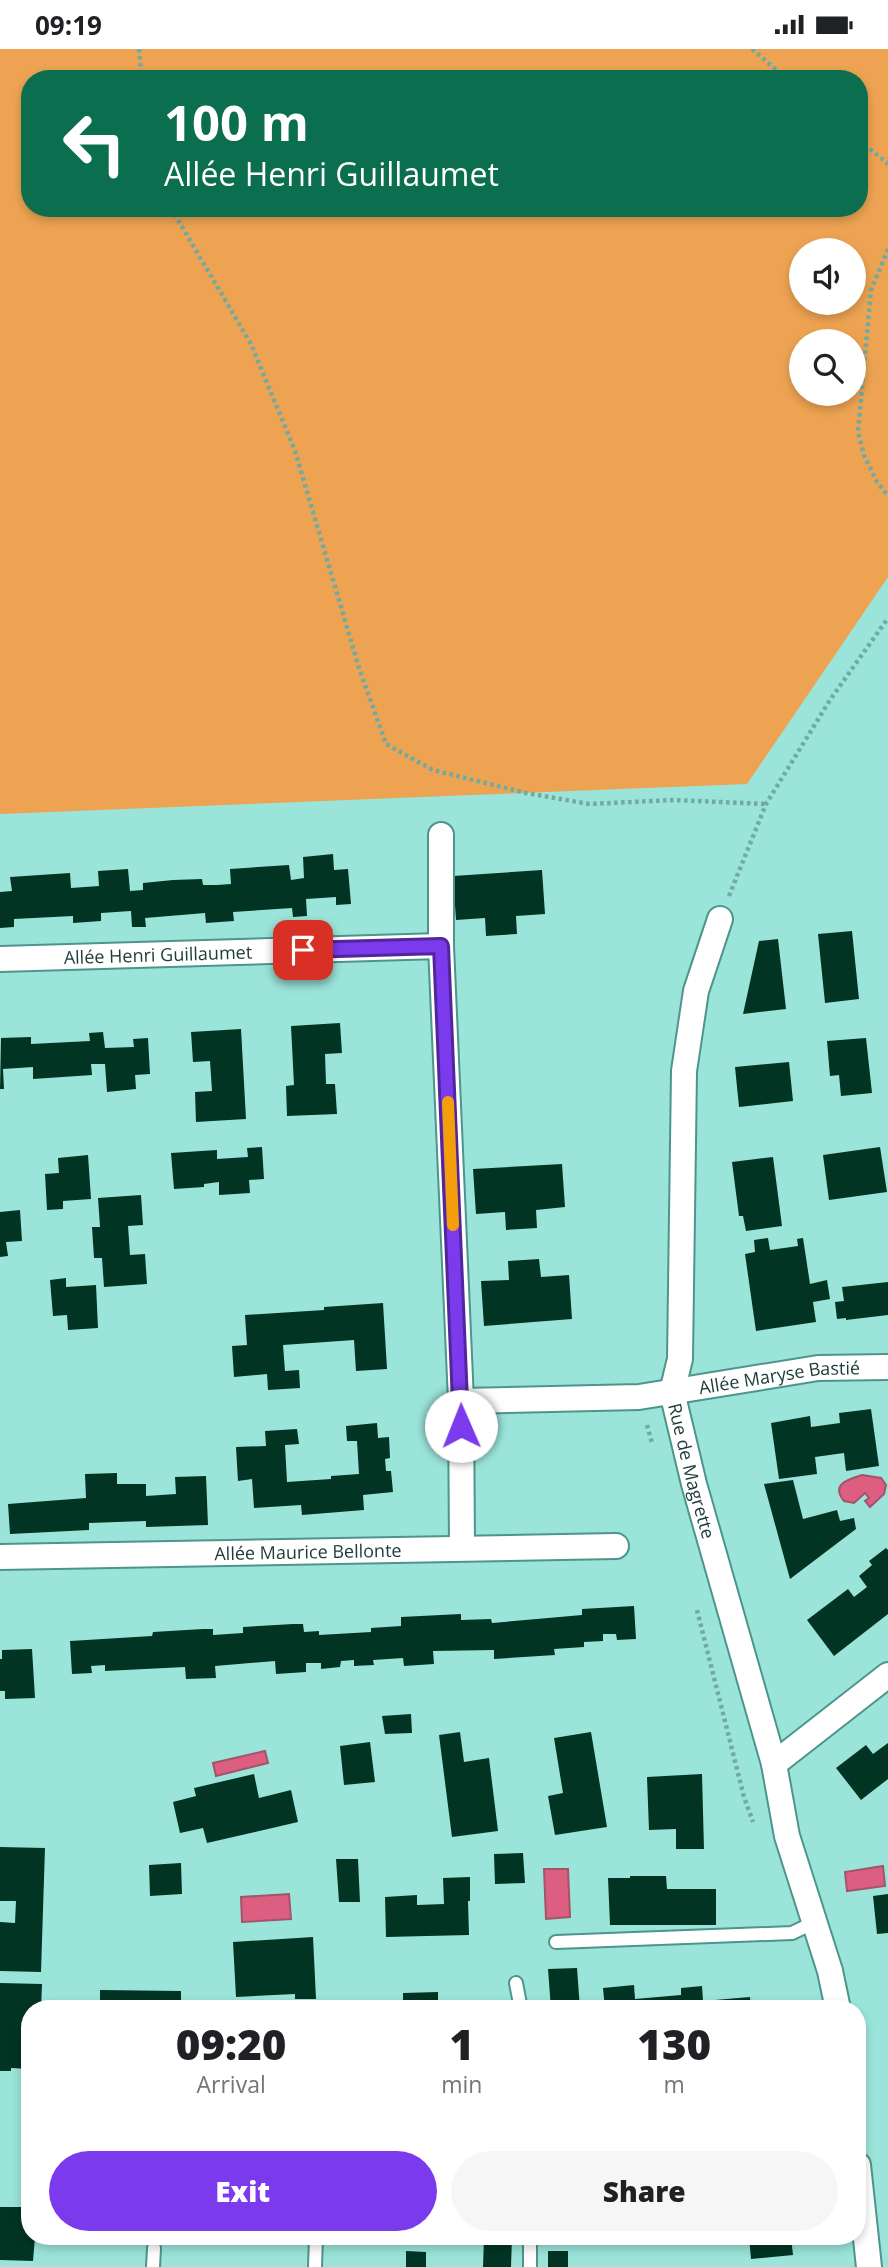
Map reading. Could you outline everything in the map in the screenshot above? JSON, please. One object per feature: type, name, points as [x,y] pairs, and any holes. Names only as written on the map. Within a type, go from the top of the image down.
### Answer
[{"type":"street","points":[[441,835],[441,946],[461,1401],[461,1548]]},
{"type":"street","name":"Rue de Magrette","points":[[720,919],[696,991],[684,1071],[680,1359],[672,1392],[694,1484],[774,1764],[787,1836],[830,1971],[836,2000]]},
{"type":"street","name":"Allée Henri Guillaumet","points":[[0,959],[441,946]]},
{"type":"street","name":"Allée Maryse Bastié","points":[[461,1401],[639,1397],[818,1369],[888,1367]]},
{"type":"street","name":"Allée Maurice Bellonte","points":[[0,1557],[616,1546]]},
{"type":"street","points":[[774,1764],[888,1675]]},
{"type":"street","points":[[866,2239],[869,2267]]},
{"type":"lane","points":[[556,1942],[792,1933],[813,1923]]},
{"type":"lane","points":[[516,1983],[519,2000]]},
{"type":"lane","points":[[315,2267],[316,2245]]},
{"type":"lane","points":[[530,2245],[530,2267]]},
{"type":"lane","points":[[153,2267],[154,2248]]},
{"type":"path","points":[[139,49],[141,70]]},
{"type":"path","points":[[752,49],[776,70]]},
{"type":"path","points":[[868,147],[888,164]]},
{"type":"path","points":[[177,217],[251,344],[290,439],[359,668],[386,744],[433,770],[526,793],[589,804],[674,800],[766,804]]},
{"type":"path","points":[[888,249],[872,290],[858,432],[864,455],[877,482],[888,496]]},
{"type":"path","points":[[720,919],[766,804],[830,700],[888,618]]},
{"type":"path","points":[[639,1397],[653,1448]]},
{"type":"path","points":[[695,1603],[744,1797],[757,1833]]},
{"type":"shaded area","points":[[0,49],[888,49],[888,577],[747,784],[0,814]]},
{"type":"shaded area","points":[[862,1475],[881,1478],[886,1485],[884,1494],[870,1507],[865,1501],[869,1498],[865,1493],[854,1503],[844,1501],[840,1495],[840,1486],[843,1483]]},
{"type":"shaded area","points":[[265,1751],[268,1763],[216,1776],[213,1763]]},
{"type":"shaded area","points":[[883,1866],[885,1886],[847,1891],[845,1872]]},
{"type":"shaded area","points":[[544,1869],[568,1869],[570,1917],[546,1919]]},
{"type":"shaded area","points":[[289,1894],[291,1919],[242,1922],[241,1897]]},
{"type":"building","points":[[333,854],[334,870],[348,869],[351,904],[336,905],[336,897],[306,899],[307,916],[293,917],[292,908],[233,912],[234,921],[206,923],[205,913],[145,918],[146,927],[132,927],[131,911],[101,913],[101,921],[73,923],[73,916],[14,919],[14,927],[0,928],[0,892],[12,891],[10,877],[70,873],[71,888],[99,886],[98,871],[128,869],[130,891],[143,890],[143,883],[173,880],[202,879],[203,885],[231,884],[230,869],[289,865],[291,880],[304,878],[303,857]]},
{"type":"building","points":[[542,870],[545,914],[516,916],[517,934],[486,936],[485,918],[456,920],[453,876]]},
{"type":"building","points":[[852,931],[859,999],[825,1003],[818,934]]},
{"type":"building","points":[[778,939],[786,1009],[743,1014],[759,941]]},
{"type":"building","points":[[340,1023],[342,1053],[325,1054],[326,1084],[335,1084],[337,1114],[287,1116],[286,1086],[294,1085],[291,1026]]},
{"type":"building","points":[[241,1029],[246,1119],[196,1122],[195,1092],[212,1091],[210,1061],[193,1062],[191,1032]]},
{"type":"building","points":[[103,1032],[105,1048],[134,1047],[133,1039],[148,1038],[150,1074],[135,1075],[136,1089],[107,1092],[105,1064],[91,1064],[92,1075],[33,1079],[33,1067],[3,1069],[4,1089],[0,1089],[1,1038],[31,1037],[31,1044],[90,1041],[89,1033]]},
{"type":"building","points":[[866,1038],[872,1093],[841,1096],[839,1075],[830,1076],[827,1041]]},
{"type":"building","points":[[789,1062],[793,1101],[739,1107],[735,1067]]},
{"type":"building","points":[[262,1147],[264,1179],[249,1180],[250,1193],[219,1195],[219,1182],[204,1184],[204,1187],[174,1189],[171,1153],[217,1150],[217,1159],[248,1157],[247,1148]]},
{"type":"building","points":[[880,1147],[887,1192],[829,1200],[823,1155]]},
{"type":"building","points":[[88,1155],[91,1199],[63,1201],[63,1209],[47,1210],[45,1174],[59,1173],[58,1158]]},
{"type":"building","points":[[773,1157],[782,1226],[746,1231],[743,1216],[739,1216],[732,1162]]},
{"type":"building","points":[[562,1164],[565,1207],[536,1210],[537,1228],[506,1230],[505,1212],[476,1214],[473,1169]]},
{"type":"building","points":[[141,1195],[143,1225],[128,1226],[130,1255],[145,1254],[147,1284],[104,1287],[102,1258],[94,1258],[92,1227],[100,1227],[98,1198]]},
{"type":"building","points":[[20,1210],[22,1241],[6,1242],[8,1256],[0,1257],[0,1212]]},
{"type":"building","points":[[768,1238],[770,1250],[798,1246],[797,1239],[803,1238],[810,1284],[827,1280],[830,1299],[813,1302],[816,1322],[756,1331],[745,1254],[755,1252],[754,1240]]},
{"type":"building","points":[[539,1259],[541,1277],[569,1275],[572,1319],[484,1326],[481,1281],[509,1280],[508,1261]]},
{"type":"building","points":[[66,1278],[66,1287],[96,1285],[98,1328],[68,1330],[67,1315],[53,1316],[50,1280]]},
{"type":"building","points":[[888,1282],[888,1315],[837,1319],[835,1302],[844,1301],[842,1287]]},
{"type":"building","points":[[383,1303],[387,1369],[356,1371],[354,1340],[283,1345],[285,1371],[299,1370],[300,1388],[268,1390],[267,1374],[234,1377],[232,1346],[247,1345],[245,1315]]},
{"type":"building","points":[[871,1409],[879,1466],[846,1471],[844,1453],[815,1457],[817,1474],[779,1479],[771,1423],[810,1416],[811,1427],[840,1423],[839,1413]]},
{"type":"building","points":[[377,1423],[378,1438],[389,1437],[390,1458],[385,1459],[386,1471],[391,1471],[393,1492],[363,1495],[364,1510],[302,1515],[301,1505],[254,1508],[252,1479],[238,1481],[236,1447],[266,1446],[265,1431],[297,1429],[299,1444],[285,1445],[287,1482],[359,1474],[357,1441],[347,1441],[346,1426]]},
{"type":"building","points":[[117,1473],[117,1484],[146,1484],[146,1496],[176,1494],[175,1477],[206,1476],[208,1525],[146,1527],[146,1521],[89,1523],[89,1530],[10,1534],[8,1504],[86,1498],[85,1474]]},
{"type":"building","points":[[793,1480],[803,1519],[837,1510],[840,1521],[854,1518],[856,1529],[790,1579],[764,1484]]},
{"type":"building","points":[[886,1548],[888,1614],[834,1656],[807,1620],[848,1589],[854,1597],[867,1587],[859,1576],[872,1565],[869,1561]]},
{"type":"building","points":[[634,1606],[636,1639],[617,1640],[616,1634],[603,1634],[603,1641],[584,1642],[584,1647],[554,1649],[555,1655],[494,1659],[494,1650],[433,1651],[434,1664],[404,1666],[403,1658],[373,1660],[374,1665],[354,1666],[354,1660],[341,1661],[340,1667],[321,1669],[321,1663],[306,1663],[306,1672],[276,1674],[275,1661],[215,1666],[216,1678],[186,1679],[185,1667],[105,1671],[105,1665],[91,1666],[92,1673],[72,1674],[70,1641],[152,1636],[153,1632],[203,1629],[213,1629],[213,1635],[243,1633],[243,1627],[293,1624],[303,1624],[304,1632],[319,1631],[319,1635],[371,1632],[371,1628],[401,1626],[401,1617],[461,1614],[461,1620],[491,1619],[492,1623],[582,1615],[582,1609]]},
{"type":"building","points":[[32,1649],[35,1698],[5,1699],[5,1691],[0,1691],[2,1650]]},
{"type":"building","points":[[411,1714],[412,1733],[385,1734],[382,1716]]},
{"type":"building","points":[[460,1732],[464,1762],[489,1758],[498,1831],[452,1837],[439,1735]]},
{"type":"building","points":[[591,1732],[607,1827],[555,1835],[548,1796],[563,1793],[554,1738]]},
{"type":"building","points":[[370,1742],[375,1782],[344,1785],[340,1746]]},
{"type":"building","points":[[888,1743],[888,1779],[861,1800],[836,1768],[866,1745],[873,1754]]},
{"type":"building","points":[[254,1774],[259,1798],[291,1790],[298,1822],[207,1843],[203,1828],[180,1833],[173,1802],[196,1796],[194,1788]]},
{"type":"building","points":[[702,1774],[704,1849],[676,1849],[676,1829],[649,1830],[647,1777]]},
{"type":"building","points":[[0,1847],[45,1848],[41,1972],[0,1971],[0,1922],[15,1923],[16,1901],[0,1901]]},
{"type":"building","points":[[523,1853],[525,1883],[495,1884],[494,1854]]},
{"type":"building","points":[[336,1859],[358,1859],[360,1902],[339,1902]]},
{"type":"building","points":[[181,1863],[182,1894],[150,1896],[149,1865]]},
{"type":"building","points":[[666,1876],[667,1889],[716,1889],[716,1925],[610,1925],[608,1878]]},
{"type":"building","points":[[470,1877],[469,1935],[386,1937],[385,1897],[417,1895],[417,1905],[444,1904],[443,1878]]},
{"type":"building","points":[[888,1894],[888,1933],[877,1934],[873,1896]]},
{"type":"building","points":[[313,1937],[316,1999],[295,1999],[295,1994],[236,1997],[233,1942]]},
{"type":"building","points":[[577,1968],[579,2000],[550,2000],[548,1969]]},
{"type":"building","points":[[0,1983],[42,1984],[41,2000],[21,2000],[21,2069],[0,2071]]},
{"type":"building","points":[[634,1985],[635,1999],[681,1995],[681,1988],[702,1986],[703,2000],[604,2000],[603,1988]]},
{"type":"building","points":[[100,1990],[181,1991],[181,2000],[100,2000]]},
{"type":"building","points":[[438,1992],[438,2000],[403,2000],[403,1993]]},
{"type":"building","points":[[750,1997],[750,2000],[715,2000]]},
{"type":"building","points":[[0,2207],[21,2207],[21,2245],[34,2245],[33,2261],[0,2260]]},
{"type":"building","points":[[484,2245],[512,2245],[511,2267],[483,2267]]},
{"type":"building","points":[[750,2245],[792,2245],[793,2255],[751,2259]]},
{"type":"building","points":[[406,2251],[426,2252],[426,2267],[406,2267]]},
{"type":"building","points":[[548,2251],[568,2251],[568,2267],[548,2267]]},
{"type":"slow traffic","points":[[448,1102],[453,1225]]},
{"type":"route","points":[[303,950],[441,946],[461,1426]]}]
